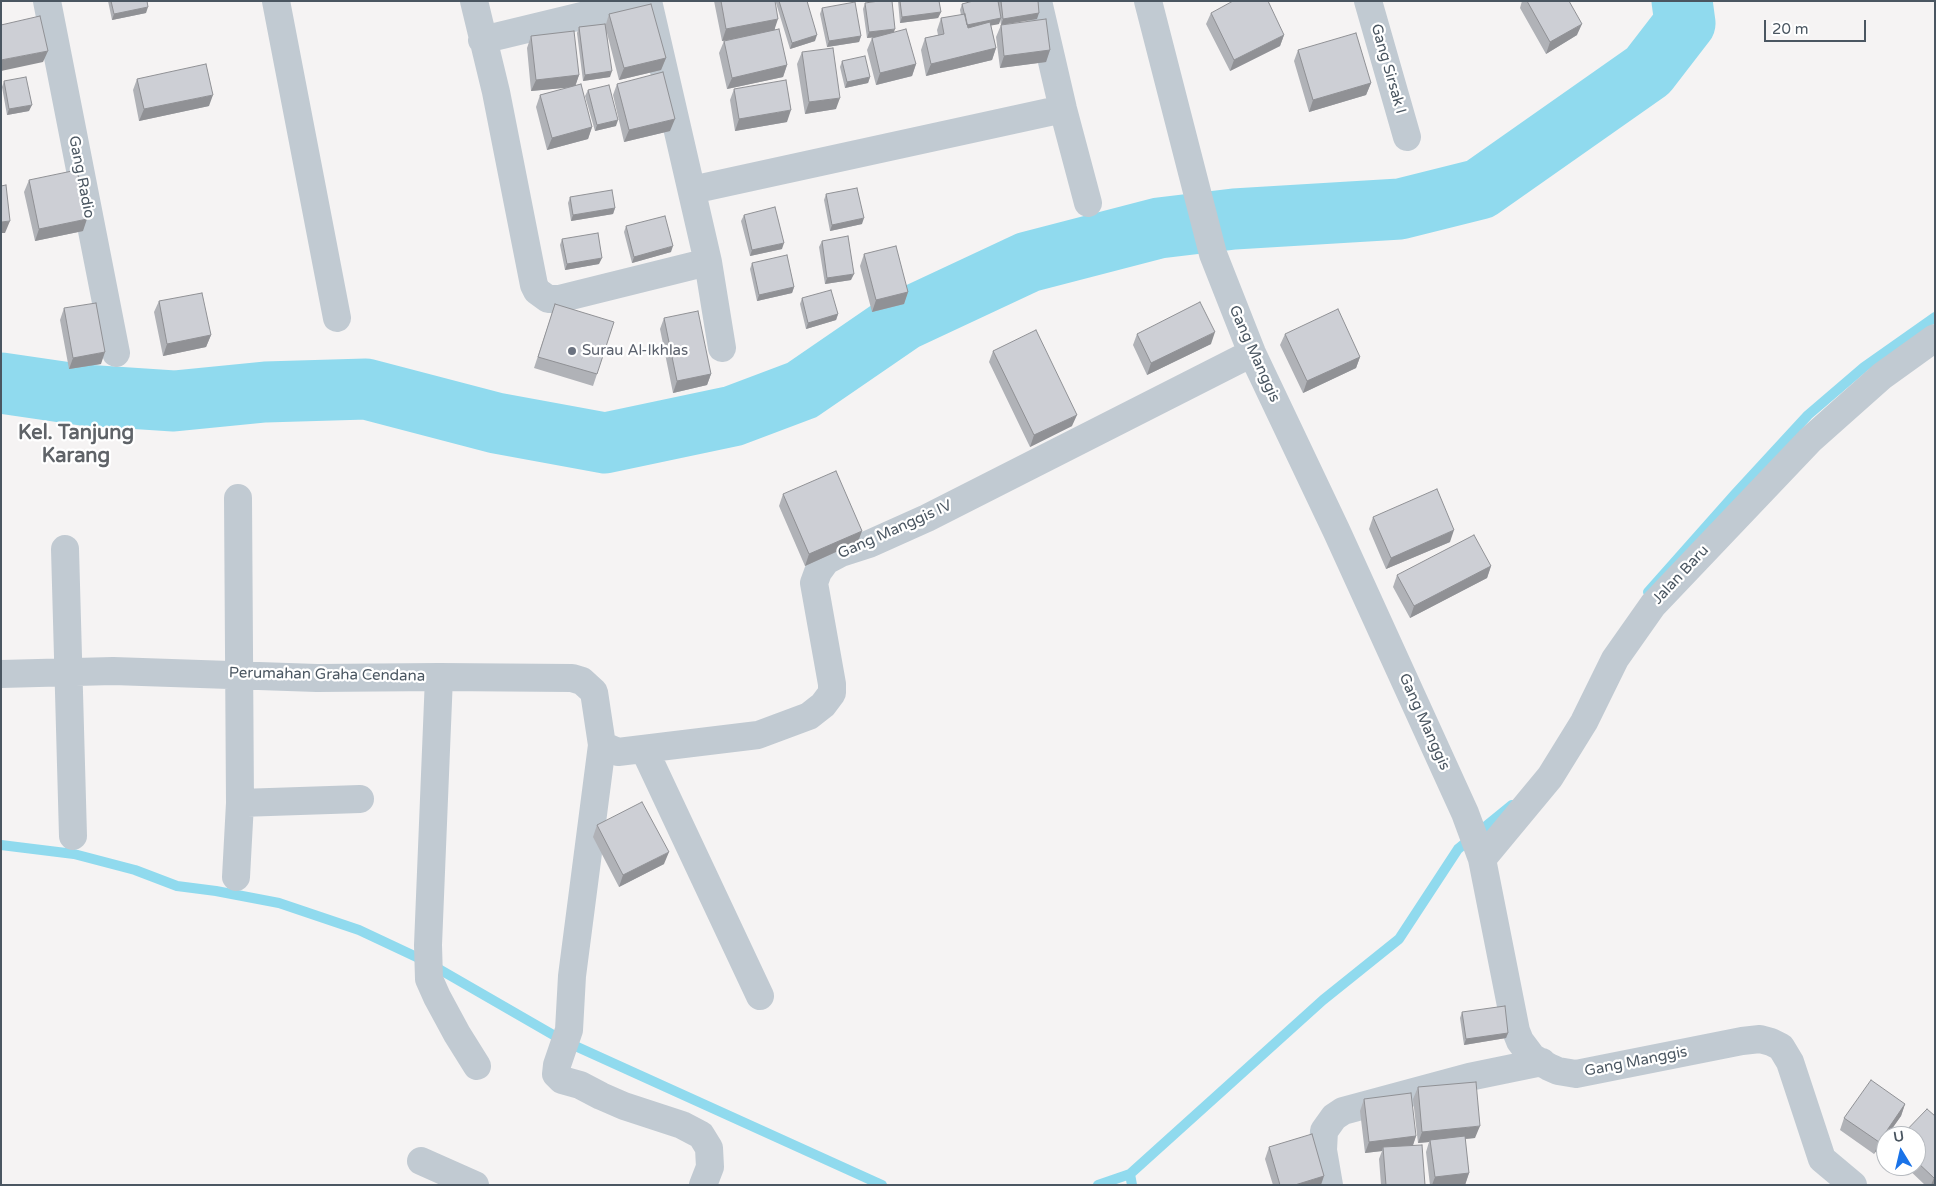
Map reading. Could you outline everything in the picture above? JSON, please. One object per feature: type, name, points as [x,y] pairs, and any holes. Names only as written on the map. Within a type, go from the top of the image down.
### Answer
[{"type":"street","name":"Gang Radio","points":[[47,1],[116,353]]},
{"type":"street","points":[[276,1],[337,318]]},
{"type":"street","points":[[474,1],[496,92],[537,291],[548,299],[559,299],[708,262]]},
{"type":"street","points":[[482,40],[644,1]]},
{"type":"street","points":[[648,1],[708,262],[722,348]]},
{"type":"street","points":[[1038,1],[1063,109],[1088,203]]},
{"type":"street","name":"Gang Manggis","points":[[1148,1],[1212,254],[1252,353],[1337,532],[1465,813],[1479,850],[1516,1031],[1520,1042],[1532,1057],[1558,1071],[1576,1074],[1742,1041],[1760,1039],[1771,1042],[1781,1048],[1790,1062],[1822,1159],[1853,1185]]},
{"type":"street","name":"Gang Sirsak I","points":[[1368,1],[1407,138]]},
{"type":"street","points":[[692,190],[1063,109]]},
{"type":"street","name":"Jalan Baru","points":[[1479,850],[1550,777],[1584,722],[1615,659],[1653,605],[1810,440],[1882,376],[1935,338]]},
{"type":"street","name":"Gang Manggis IV","points":[[602,745],[618,752],[758,735],[809,716],[823,705],[832,693],[814,583],[818,572],[826,561],[927,518],[1252,353]]},
{"type":"street","points":[[236,877],[240,803],[238,498]]},
{"type":"street","points":[[65,549],[73,836]]},
{"type":"street","name":"Perumahan Graha Cendana","points":[[1,674],[113,671],[318,678],[572,678],[582,681],[594,692],[602,745],[572,976],[569,1030],[557,1065],[556,1074],[562,1080],[580,1085],[624,1106],[682,1125],[701,1135],[709,1148],[710,1167],[703,1185]]},
{"type":"street","points":[[439,677],[428,945],[429,979],[457,1034],[477,1066]]},
{"type":"street","points":[[644,749],[760,996]]},
{"type":"street","points":[[240,803],[360,799]]},
{"type":"street","points":[[1328,1185],[1323,1150],[1324,1131],[1334,1117],[1343,1111],[1469,1077],[1542,1062]]},
{"type":"street","points":[[421,1161],[475,1185]]},
{"type":"building","points":[[111,1],[147,1],[148,7],[114,14]]},
{"type":"building","points":[[721,1],[775,1],[778,19],[726,29]]},
{"type":"building","points":[[779,1],[807,1],[817,35],[792,43]]},
{"type":"building","points":[[892,1],[895,29],[869,32],[865,3]]},
{"type":"building","points":[[900,1],[939,1],[941,12],[902,17]]},
{"type":"building","points":[[973,1],[998,1],[1001,18],[967,25],[962,4]]},
{"type":"building","points":[[1001,1],[1038,1],[1039,13],[1003,19]]},
{"type":"building","points":[[1233,1],[1268,1],[1284,35],[1234,60],[1211,13]]},
{"type":"building","points":[[1527,1],[1569,1],[1582,24],[1550,42]]},
{"type":"building","points":[[855,2],[861,36],[829,41],[822,8]]},
{"type":"building","points":[[651,4],[666,58],[624,68],[609,14]]},
{"type":"building","points":[[965,14],[968,28],[990,22],[996,48],[931,64],[925,38],[944,34],[941,18]]},
{"type":"building","points":[[40,16],[48,51],[1,60],[1,25]]},
{"type":"building","points":[[1046,19],[1050,50],[1004,56],[1001,25]]},
{"type":"building","points":[[605,24],[612,71],[585,75],[579,27]]},
{"type":"building","points":[[779,29],[787,65],[732,78],[724,41]]},
{"type":"building","points":[[906,29],[916,64],[880,73],[872,38]]},
{"type":"building","points":[[574,31],[579,75],[536,80],[531,36]]},
{"type":"building","points":[[1356,33],[1371,83],[1313,100],[1298,50]]},
{"type":"building","points":[[833,48],[840,98],[809,102],[802,52]]},
{"type":"building","points":[[865,56],[870,77],[847,82],[842,61]]},
{"type":"building","points":[[206,64],[213,95],[144,109],[137,79]]},
{"type":"building","points":[[663,72],[675,119],[629,130],[617,84]]},
{"type":"building","points":[[26,77],[32,105],[9,109],[4,81]]},
{"type":"building","points":[[786,80],[791,110],[739,119],[734,89]]},
{"type":"building","points":[[581,84],[592,127],[552,138],[540,95]]},
{"type":"building","points":[[609,85],[618,120],[597,125],[588,90]]},
{"type":"building","points":[[77,170],[87,219],[39,229],[29,180]]},
{"type":"building","points":[[6,185],[10,221],[1,222],[1,186]]},
{"type":"building","points":[[857,188],[864,218],[832,225],[826,194]]},
{"type":"building","points":[[612,190],[615,208],[573,215],[570,197]]},
{"type":"building","points":[[775,207],[784,243],[752,250],[744,215]]},
{"type":"building","points":[[665,216],[673,246],[634,257],[626,226]]},
{"type":"building","points":[[598,233],[602,258],[567,264],[562,239]]},
{"type":"building","points":[[848,236],[854,274],[827,278],[822,241]]},
{"type":"building","points":[[896,246],[908,292],[876,300],[864,254]]},
{"type":"building","points":[[787,255],[794,287],[759,295],[752,263]]},
{"type":"building","points":[[831,290],[838,314],[808,323],[802,298]]},
{"type":"building","points":[[202,293],[211,335],[167,344],[159,301]]},
{"type":"building","points":[[1200,302],[1215,332],[1151,363],[1137,334]]},
{"type":"building","points":[[96,303],[105,352],[73,358],[64,308]]},
{"type":"building","name":"Surau Al-Ikhlas","points":[[555,304],[614,322],[597,374],[538,357]]},
{"type":"building","points":[[1338,309],[1360,357],[1307,381],[1285,334]]},
{"type":"building","points":[[698,311],[711,374],[677,381],[664,318]]},
{"type":"building","points":[[1036,330],[1077,415],[1034,435],[993,351]]},
{"type":"building","points":[[836,471],[862,531],[809,554],[783,494]]},
{"type":"building","points":[[1437,489],[1454,530],[1391,558],[1373,517]]},
{"type":"building","points":[[1474,535],[1491,566],[1414,606],[1397,575]]},
{"type":"building","points":[[642,802],[669,852],[623,875],[597,825]]},
{"type":"building","points":[[1505,1006],[1508,1033],[1466,1039],[1462,1012]]},
{"type":"building","points":[[1871,1080],[1905,1104],[1890,1126],[1876,1126],[1876,1140],[1844,1118]]},
{"type":"building","points":[[1476,1082],[1480,1126],[1422,1132],[1418,1087]]},
{"type":"building","points":[[1411,1093],[1416,1136],[1369,1142],[1364,1099]]},
{"type":"building","points":[[1927,1109],[1935,1116],[1934,1178],[1926,1170],[1926,1126],[1911,1126]]},
{"type":"building","points":[[1312,1134],[1324,1176],[1295,1185],[1280,1185],[1269,1147]]},
{"type":"building","points":[[1465,1136],[1469,1173],[1435,1177],[1430,1140]]},
{"type":"building","points":[[1422,1145],[1425,1185],[1386,1185],[1383,1147]]},
{"type":"waterway","points":[[1,383],[83,395],[174,401],[265,392],[366,389],[496,423],[605,443],[733,416],[802,390],[904,320],[1028,262],[1159,228],[1234,219],[1400,209],[1480,189],[1648,71],[1685,23],[1682,1]]},
{"type":"waterway","points":[[1648,592],[1808,415],[1864,367],[1935,317]]},
{"type":"waterway","points":[[1132,1185],[1130,1174],[1323,1000],[1399,939],[1458,849],[1512,805]]},
{"type":"waterway","points":[[1,845],[74,854],[135,870],[177,886],[279,903],[359,930],[425,961],[562,1040],[882,1185]]},
{"type":"waterway","points":[[1098,1185],[1130,1174]]},
{"type":"place","name":"Surau Al-Ikhlas","points":[[572,351]]},
{"type":"district","name":"Kel. Tanjung Karang","points":[[76,446]]}]
